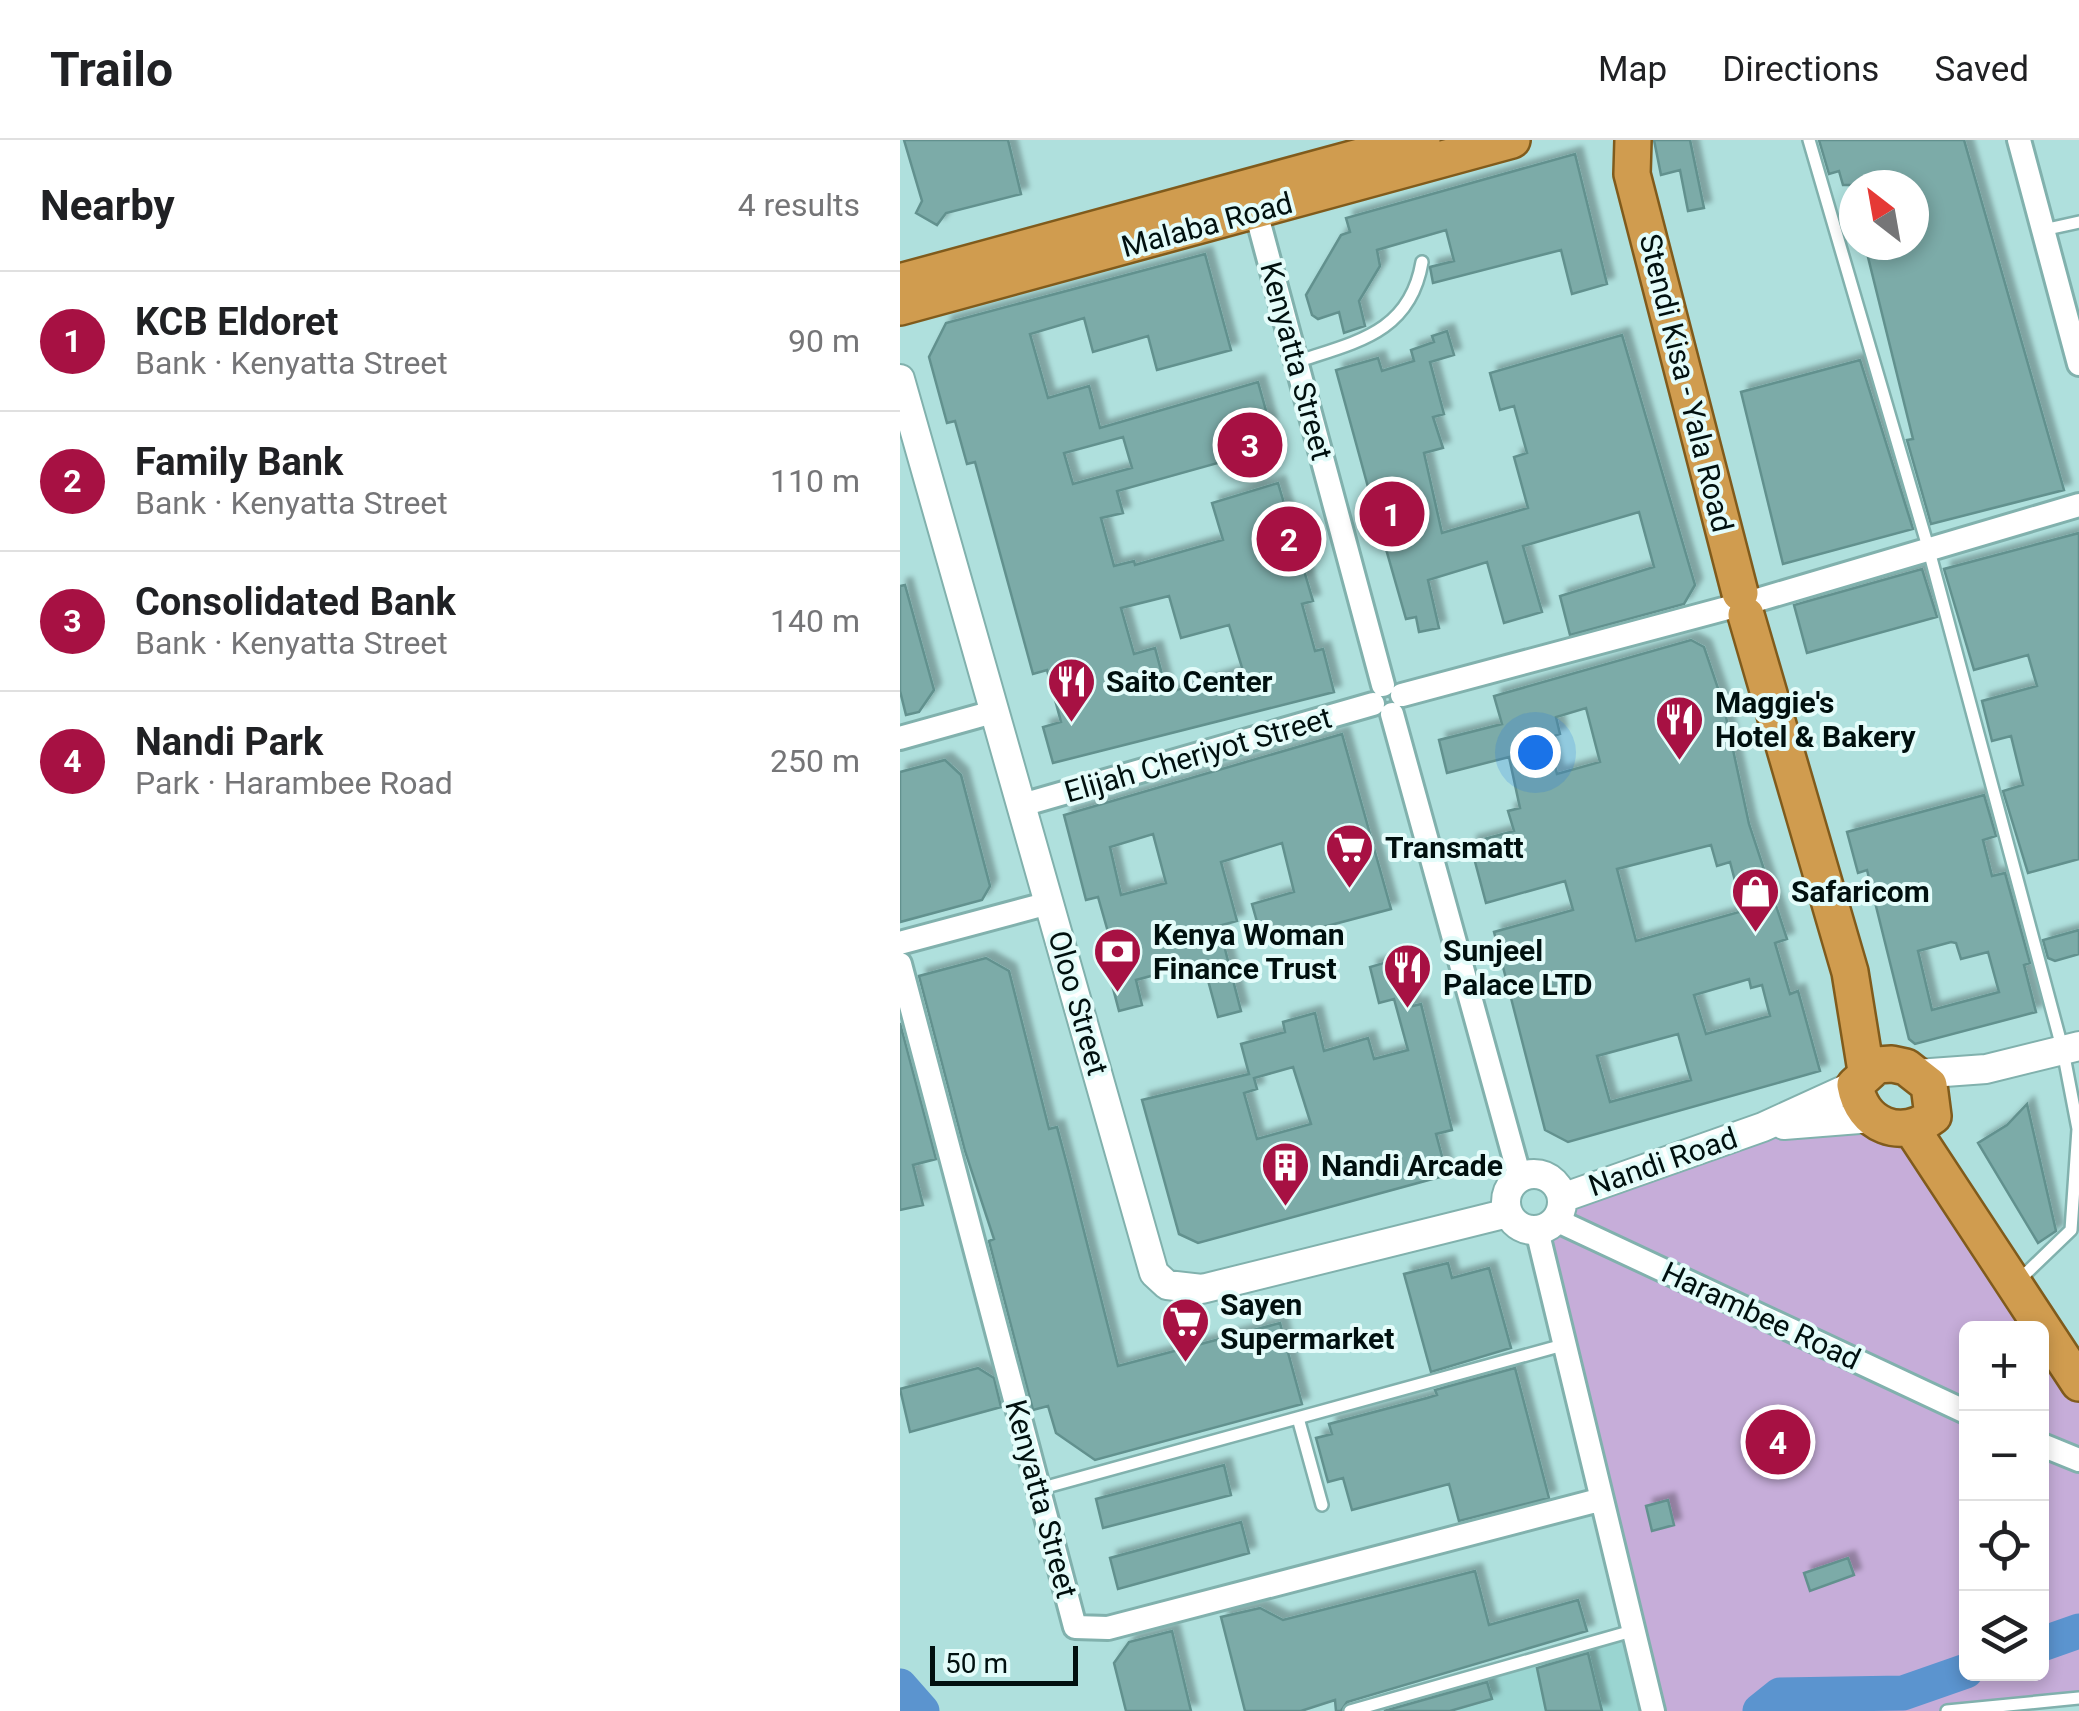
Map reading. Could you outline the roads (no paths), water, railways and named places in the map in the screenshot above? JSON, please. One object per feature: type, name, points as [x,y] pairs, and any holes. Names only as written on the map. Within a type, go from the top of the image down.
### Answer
[{"type":"highway","points":[[900,282],[1422,140]]},
{"type":"highway","name":"Malaba Road","points":[[900,307],[1512,140]]},
{"type":"highway","name":"Stendi Kisa - Yala Road","points":[[1610,140],[1632,157],[1743,604],[1850,972],[1901,1092],[2020,1278],[2079,1350]]},
{"type":"highway","points":[[1872,1118],[1897,1132],[1901,1092]]},
{"type":"highway","points":[[2020,1278],[2079,1384]]},
{"type":"street","points":[[2019,140],[2079,364]]},
{"type":"street","name":"Kenyatta Street","points":[[1256,212],[1520,1178]]},
{"type":"street","name":"Oloo Street","points":[[900,379],[1147,1260],[1167,1285],[1202,1289],[1508,1213]]},
{"type":"street","name":"Elijah Cheriyot Street","points":[[1022,805],[1743,604],[2079,505]]},
{"type":"street","points":[[900,738],[993,712]]},
{"type":"street","points":[[900,944],[1049,903]]},
{"type":"street","name":"Kenyatta Street","points":[[900,964],[1075,1627],[1086,1631],[1599,1500]]},
{"type":"street","name":"Nandi Road","points":[[1552,1216],[1763,1127],[2071,1049]]},
{"type":"street","name":"Nandi Road","points":[[1763,1127],[1872,1118]]},
{"type":"street","points":[[1552,1216],[1520,1226],[1508,1213],[1508,1190],[1520,1178],[1546,1176],[1552,1216],[1563,1345],[1653,1711]]},
{"type":"street","name":"Harambee Road","points":[[1552,1216],[1964,1411]]},
{"type":"street","points":[[2049,1449],[2079,1460]]},
{"type":"lane","points":[[1810,140],[2071,1049],[2079,1129],[2075,1229],[2020,1278]]},
{"type":"lane","points":[[2043,230],[2079,222]]},
{"type":"lane","points":[[1296,362],[1367,338],[1402,314],[1418,284],[1422,262]]},
{"type":"lane","points":[[1039,1489],[1563,1345]]},
{"type":"lane","points":[[1298,1418],[1322,1505]]},
{"type":"lane","points":[[1350,1711],[1632,1630]]},
{"type":"lane","points":[[1947,1711],[2079,1698]]},
{"type":"waterway","points":[[2049,1642],[2079,1631]]},
{"type":"waterway","points":[[1760,1711],[1780,1695],[1903,1693],[1959,1673]]},
{"type":"waterway","points":[[900,1686],[922,1711]]},
{"type":"place","name":"Consolidated Bank","points":[[1250,445]]},
{"type":"place","name":"KCB Eldoret","points":[[1392,514]]},
{"type":"place","name":"Family Bank","points":[[1289,539]]},
{"type":"place","name":"Saito Center","points":[[1071,724]]},
{"type":"place","name":"Maggie's Hotel & Bakery","points":[[1680,762]]},
{"type":"place","name":"Transmatt","points":[[1350,890]]},
{"type":"place","name":"Safaricom","points":[[1756,934]]},
{"type":"place","name":"Kenya Woman Finance Trust","points":[[1118,994]]},
{"type":"place","name":"Sunjeel Palace LTD","points":[[1408,1010]]},
{"type":"place","name":"Nandi Arcade","points":[[1286,1208]]},
{"type":"place","name":"Sayen Supermarket","points":[[1185,1364]]},
{"type":"place","name":"Nandi Park","points":[[1778,1442]]}]
